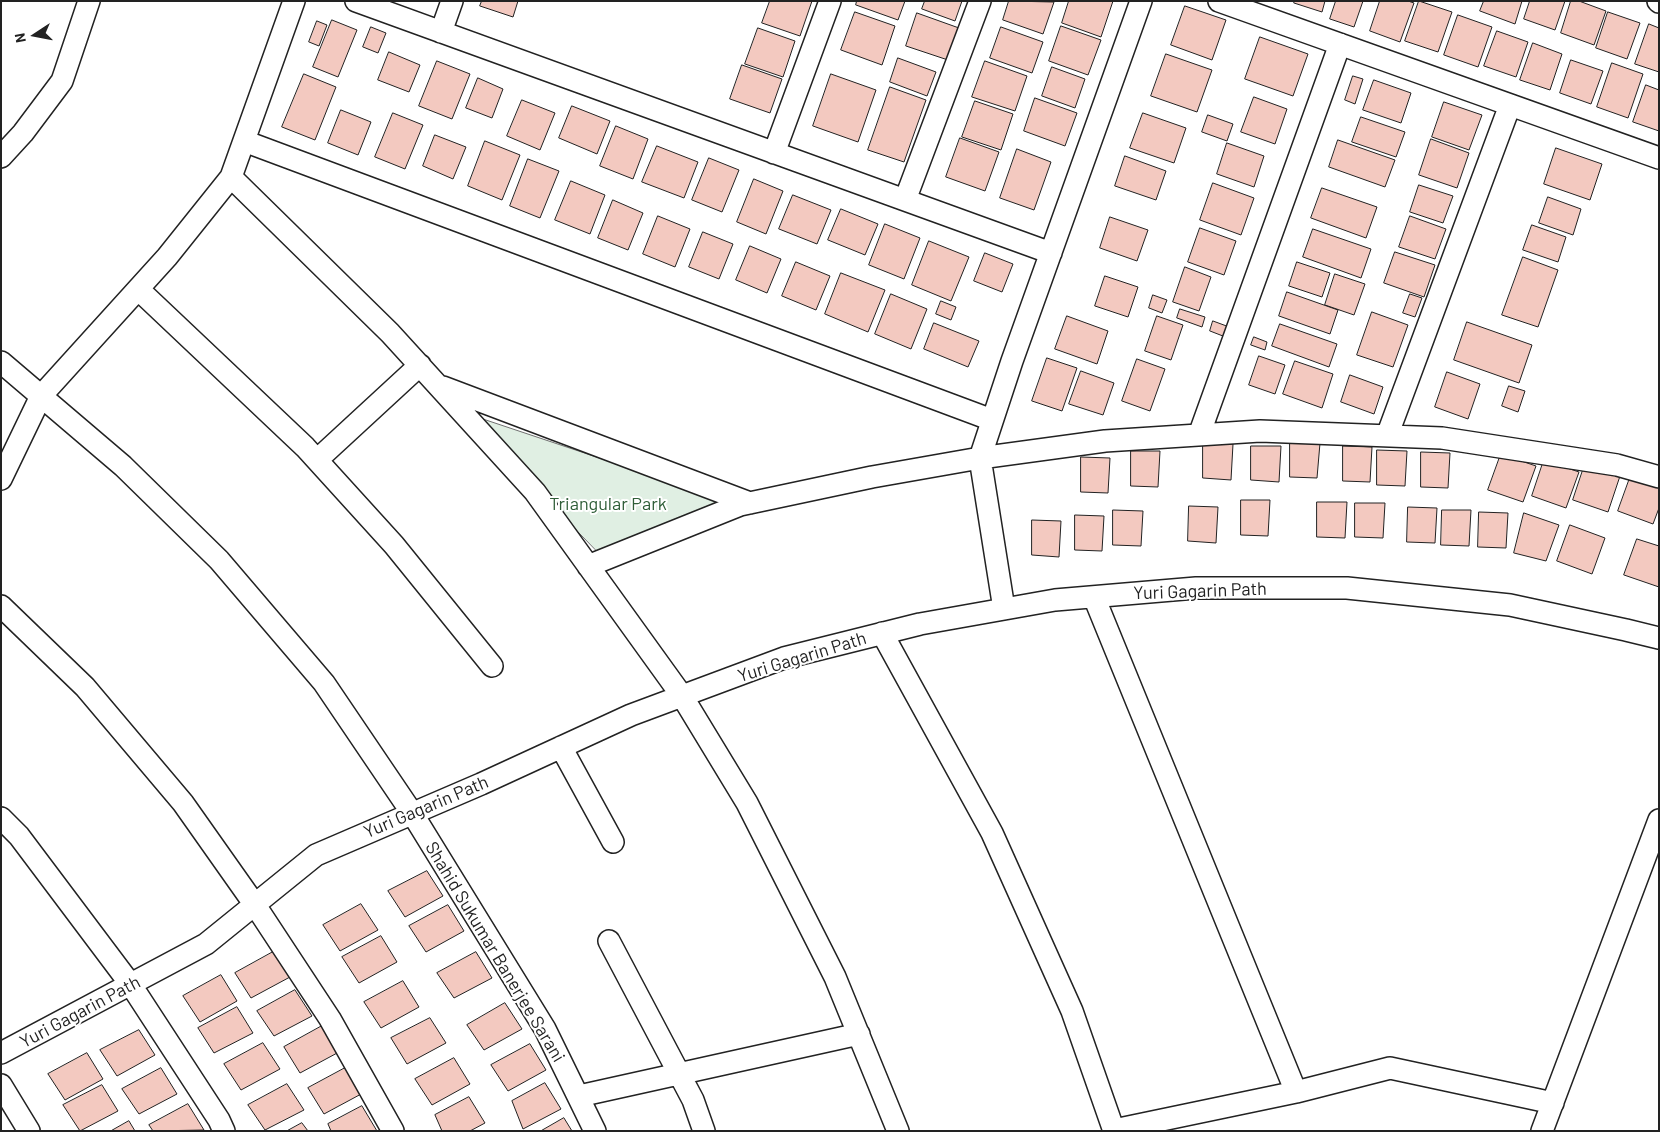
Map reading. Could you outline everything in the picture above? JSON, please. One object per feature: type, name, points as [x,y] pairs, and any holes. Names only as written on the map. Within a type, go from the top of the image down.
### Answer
[{"type":"street","points":[[2,154],[24,133],[62,81],[89,1]]},
{"type":"street","points":[[1,479],[41,396],[167,257],[231,177],[294,1]]},
{"type":"street","points":[[356,1],[1051,253]]},
{"type":"street","points":[[441,32],[452,1]]},
{"type":"street","points":[[774,153],[830,1]]},
{"type":"street","points":[[905,200],[980,1]]},
{"type":"street","points":[[1004,609],[980,458],[1012,361],[1141,1]]},
{"type":"street","points":[[1219,1],[1659,158]]},
{"type":"street","points":[[1199,435],[1340,44]]},
{"type":"street","points":[[1387,436],[1510,105]]},
{"type":"street","points":[[244,141],[992,420]]},
{"type":"street","points":[[231,177],[390,333],[535,492],[682,696],[747,804],[835,977],[898,1131]]},
{"type":"street","points":[[138,289],[305,446],[394,545],[492,666]]},
{"type":"street","name":"Shahid Sukumar Banerjee Sarani","points":[[1,362],[123,466],[219,560],[324,683],[412,813],[545,1029],[595,1131]]},
{"type":"street","points":[[317,460],[420,365]]},
{"type":"street","points":[[438,386],[750,503]]},
{"type":"street","points":[[588,566],[740,505],[872,477],[980,458],[1105,441],[1260,431],[1442,438],[1617,465],[1659,477]]},
{"type":"street","name":"Yuri Gagarin Path","points":[[1,1054],[206,944],[316,855],[631,715],[784,658],[882,633],[920,624],[1055,600],[1196,588],[1347,588],[1510,605],[1659,638]]},
{"type":"street","points":[[1094,597],[1296,1092]]},
{"type":"street","points":[[1,606],[85,687],[183,802],[255,905],[330,1019],[393,1131]]},
{"type":"street","points":[[882,633],[992,834],[1072,1011],[1114,1130],[1296,1092],[1390,1068],[1553,1103]]},
{"type":"street","points":[[561,747],[613,842]]},
{"type":"street","points":[[1,818],[19,836],[131,985],[219,1120],[224,1131]]},
{"type":"street","points":[[1542,1131],[1659,820]]},
{"type":"street","points":[[609,941],[693,1100],[704,1131]]},
{"type":"street","points":[[579,1096],[858,1034]]},
{"type":"street","points":[[1,1085],[29,1131]]},
{"type":"green space","name":"Triangular Park","points":[[462,412],[740,505],[597,551]]},
{"type":"building","points":[[482,1],[518,1],[513,17],[480,6]]},
{"type":"building","points":[[770,1],[812,1],[800,36],[762,23]]},
{"type":"building","points":[[857,1],[905,1],[898,20],[856,5]]},
{"type":"building","points":[[925,1],[962,1],[955,21],[922,9]]},
{"type":"building","points":[[1009,1],[1054,2],[1043,34],[1003,20]]},
{"type":"building","points":[[1069,1],[1113,1],[1101,37],[1062,23]]},
{"type":"building","points":[[1295,1],[1325,1],[1322,12],[1294,3]]},
{"type":"building","points":[[1336,1],[1363,1],[1354,27],[1330,19]]},
{"type":"building","points":[[1380,1],[1408,1],[1414,3],[1400,42],[1370,31]]},
{"type":"building","points":[[1419,1],[1452,12],[1438,52],[1405,41]]},
{"type":"building","points":[[1484,1],[1522,1],[1515,24],[1480,11]]},
{"type":"building","points":[[1530,1],[1565,1],[1555,30],[1524,19]]},
{"type":"building","points":[[1571,1],[1579,1],[1606,11],[1594,45],[1561,33]]},
{"type":"building","points":[[1185,6],[1226,20],[1212,60],[1171,45]]},
{"type":"building","points":[[855,12],[895,26],[882,65],[841,50]]},
{"type":"building","points":[[1608,12],[1640,23],[1627,59],[1596,48]]},
{"type":"building","points":[[917,13],[959,28],[948,60],[906,46]]},
{"type":"building","points":[[1458,15],[1492,27],[1478,67],[1444,55]]},
{"type":"building","points":[[332,20],[357,30],[338,77],[313,67]]},
{"type":"building","points":[[317,21],[327,25],[319,46],[309,42]]},
{"type":"building","points":[[1649,24],[1659,28],[1659,72],[1635,64]]},
{"type":"building","points":[[1061,26],[1101,40],[1088,75],[1049,61]]},
{"type":"building","points":[[371,27],[386,33],[378,53],[363,47]]},
{"type":"building","points":[[1001,27],[1043,42],[1032,73],[990,58]]},
{"type":"building","points":[[758,28],[795,41],[783,77],[745,64]]},
{"type":"building","points":[[1497,31],[1528,42],[1516,77],[1484,66]]},
{"type":"building","points":[[1260,37],[1308,54],[1293,96],[1245,79]]},
{"type":"building","points":[[1533,43],[1562,54],[1550,90],[1520,80]]},
{"type":"building","points":[[389,52],[420,65],[409,92],[378,80]]},
{"type":"building","points":[[1166,54],[1212,70],[1197,112],[1151,96]]},
{"type":"building","points":[[898,58],[936,72],[927,96],[890,82]]},
{"type":"building","points":[[1571,60],[1603,71],[1591,104],[1560,93]]},
{"type":"building","points":[[437,61],[470,74],[452,119],[419,106]]},
{"type":"building","points":[[985,61],[1027,76],[1015,111],[972,97]]},
{"type":"building","points":[[1612,63],[1643,74],[1628,118],[1597,107]]},
{"type":"building","points":[[742,65],[782,79],[770,113],[730,99]]},
{"type":"building","points":[[1052,67],[1085,79],[1075,108],[1042,96]]},
{"type":"building","points":[[304,74],[336,87],[315,140],[282,127]]},
{"type":"building","points":[[831,74],[876,90],[858,142],[813,126]]},
{"type":"building","points":[[1353,76],[1363,79],[1355,104],[1345,100]]},
{"type":"building","points":[[478,78],[503,89],[492,118],[466,108]]},
{"type":"building","points":[[1374,80],[1411,93],[1401,123],[1363,110]]},
{"type":"building","points":[[1646,85],[1659,90],[1659,131],[1633,122]]},
{"type":"building","points":[[890,87],[926,100],[904,162],[868,150]]},
{"type":"building","points":[[1254,97],[1287,109],[1275,144],[1241,132]]},
{"type":"building","points":[[1035,98],[1077,113],[1065,146],[1024,131]]},
{"type":"building","points":[[522,100],[555,113],[540,150],[507,136]]},
{"type":"building","points":[[975,101],[1013,114],[1001,150],[962,137]]},
{"type":"building","points":[[1444,102],[1482,115],[1469,150],[1432,137]]},
{"type":"building","points":[[572,106],[610,121],[597,154],[559,138]]},
{"type":"building","points":[[341,110],[371,122],[358,155],[328,143]]},
{"type":"building","points":[[393,113],[423,125],[405,169],[375,157]]},
{"type":"building","points":[[1143,113],[1186,128],[1174,163],[1130,148]]},
{"type":"building","points":[[1208,115],[1233,124],[1227,141],[1202,132]]},
{"type":"building","points":[[1361,117],[1405,132],[1396,157],[1352,142]]},
{"type":"building","points":[[616,126],[648,139],[633,179],[600,166]]},
{"type":"building","points":[[435,135],[466,147],[453,179],[423,166]]},
{"type":"building","points":[[960,138],[999,152],[985,191],[946,177]]},
{"type":"building","points":[[1431,139],[1469,153],[1457,188],[1419,175]]},
{"type":"building","points":[[1338,140],[1395,160],[1385,187],[1329,167]]},
{"type":"building","points":[[485,141],[520,155],[502,200],[468,186]]},
{"type":"building","points":[[1227,143],[1264,156],[1254,187],[1217,174]]},
{"type":"building","points":[[657,146],[698,162],[684,198],[642,182]]},
{"type":"building","points":[[1556,148],[1602,164],[1590,200],[1544,184]]},
{"type":"building","points":[[1017,149],[1051,162],[1034,210],[1000,198]]},
{"type":"building","points":[[1125,156],[1166,171],[1156,200],[1115,186]]},
{"type":"building","points":[[709,158],[739,170],[722,212],[692,200]]},
{"type":"building","points":[[528,159],[559,171],[540,218],[510,206]]},
{"type":"building","points":[[754,179],[783,191],[766,234],[737,222]]},
{"type":"building","points":[[571,181],[605,195],[590,234],[555,220]]},
{"type":"building","points":[[1213,183],[1254,198],[1241,235],[1200,220]]},
{"type":"building","points":[[1419,185],[1453,196],[1443,223],[1410,212]]},
{"type":"building","points":[[1322,188],[1377,207],[1366,238],[1311,218]]},
{"type":"building","points":[[793,195],[831,210],[817,244],[779,229]]},
{"type":"building","points":[[1548,197],[1581,209],[1573,235],[1539,223]]},
{"type":"building","points":[[613,200],[643,213],[628,250],[598,238]]},
{"type":"building","points":[[841,209],[878,224],[865,255],[828,240]]},
{"type":"building","points":[[658,216],[690,229],[675,267],[643,254]]},
{"type":"building","points":[[1410,216],[1446,229],[1435,259],[1399,247]]},
{"type":"building","points":[[1110,217],[1148,230],[1137,261],[1100,248]]},
{"type":"building","points":[[885,224],[920,238],[904,279],[869,265]]},
{"type":"building","points":[[1532,225],[1566,237],[1558,262],[1523,250]]},
{"type":"building","points":[[1200,228],[1236,241],[1224,275],[1188,262]]},
{"type":"building","points":[[1313,229],[1371,249],[1361,278],[1303,257]]},
{"type":"building","points":[[703,232],[733,244],[719,279],[689,267]]},
{"type":"building","points":[[929,241],[969,257],[951,301],[912,285]]},
{"type":"building","points":[[750,246],[781,259],[767,293],[736,280]]},
{"type":"building","points":[[1395,252],[1435,265],[1424,297],[1384,283]]},
{"type":"building","points":[[985,253],[1013,264],[1002,292],[974,281]]},
{"type":"building","points":[[1523,257],[1558,270],[1538,327],[1502,315]]},
{"type":"building","points":[[796,262],[830,276],[816,310],[782,296]]},
{"type":"building","points":[[1297,262],[1330,273],[1322,297],[1289,286]]},
{"type":"building","points":[[1185,267],[1211,277],[1199,311],[1173,302]]},
{"type":"building","points":[[841,273],[885,290],[868,332],[825,314]]},
{"type":"building","points":[[1335,274],[1365,284],[1354,315],[1325,305]]},
{"type":"building","points":[[1105,276],[1138,287],[1128,317],[1095,306]]},
{"type":"building","points":[[1287,292],[1338,310],[1330,334],[1279,316]]},
{"type":"building","points":[[891,294],[927,309],[911,349],[875,334]]},
{"type":"building","points":[[1410,294],[1422,298],[1415,317],[1403,313]]},
{"type":"building","points":[[1153,295],[1167,300],[1162,313],[1149,308]]},
{"type":"building","points":[[941,301],[956,307],[951,320],[936,314]]},
{"type":"building","points":[[1180,309],[1205,317],[1202,327],[1177,318]]},
{"type":"building","points":[[1372,312],[1408,325],[1393,367],[1357,355]]},
{"type":"building","points":[[1067,316],[1108,331],[1097,364],[1055,349]]},
{"type":"building","points":[[1157,316],[1183,325],[1171,360],[1145,351]]},
{"type":"building","points":[[1213,321],[1232,328],[1228,338],[1210,331]]},
{"type":"building","points":[[1467,322],[1532,345],[1519,383],[1454,360]]},
{"type":"building","points":[[934,323],[979,341],[968,367],[924,349]]},
{"type":"building","points":[[1280,324],[1337,344],[1329,367],[1272,346]]},
{"type":"building","points":[[1254,337],[1267,342],[1265,350],[1251,345]]},
{"type":"building","points":[[1259,356],[1285,365],[1275,394],[1249,385]]},
{"type":"building","points":[[1047,358],[1077,368],[1062,411],[1032,401]]},
{"type":"building","points":[[1137,359],[1165,369],[1150,411],[1122,401]]},
{"type":"building","points":[[1295,361],[1333,374],[1322,408],[1283,394]]},
{"type":"building","points":[[1081,371],[1114,383],[1103,415],[1069,404]]},
{"type":"building","points":[[1447,372],[1480,384],[1468,419],[1435,407]]},
{"type":"building","points":[[1350,375],[1383,387],[1374,414],[1341,402]]},
{"type":"building","points":[[1509,386],[1525,391],[1518,412],[1502,406]]},
{"type":"building","points":[[1290,442],[1320,443],[1317,478],[1290,477]]},
{"type":"building","points":[[1203,443],[1233,444],[1231,480],[1203,478]]},
{"type":"building","points":[[1251,446],[1281,446],[1279,482],[1251,480]]},
{"type":"building","points":[[1343,446],[1372,447],[1370,482],[1343,481]]},
{"type":"building","points":[[1377,450],[1407,451],[1405,486],[1377,485]]},
{"type":"building","points":[[1131,451],[1160,451],[1158,487],[1131,486]]},
{"type":"building","points":[[1421,452],[1450,453],[1448,488],[1421,487]]},
{"type":"building","points":[[1501,454],[1536,466],[1523,502],[1488,490]]},
{"type":"building","points":[[1081,457],[1110,458],[1108,493],[1081,492]]},
{"type":"building","points":[[1544,460],[1579,472],[1566,508],[1532,496]]},
{"type":"building","points":[[1585,464],[1620,476],[1608,512],[1573,500]]},
{"type":"building","points":[[1631,475],[1659,485],[1659,508],[1653,524],[1618,511]]},
{"type":"building","points":[[1241,500],[1270,500],[1268,536],[1241,535]]},
{"type":"building","points":[[1317,502],[1347,502],[1345,538],[1317,537]]},
{"type":"building","points":[[1355,503],[1385,503],[1383,538],[1355,537]]},
{"type":"building","points":[[1189,506],[1218,507],[1216,543],[1188,541]]},
{"type":"building","points":[[1408,507],[1437,508],[1435,543],[1407,542]]},
{"type":"building","points":[[1113,510],[1143,511],[1141,546],[1113,545]]},
{"type":"building","points":[[1442,510],[1471,510],[1469,546],[1441,545]]},
{"type":"building","points":[[1479,512],[1508,513],[1506,548],[1478,547]]},
{"type":"building","points":[[1524,513],[1559,525],[1546,561],[1514,553]]},
{"type":"building","points":[[1075,515],[1104,516],[1102,551],[1075,550]]},
{"type":"building","points":[[1032,520],[1061,521],[1059,557],[1032,555]]},
{"type":"building","points":[[1570,525],[1605,538],[1592,574],[1557,561]]},
{"type":"building","points":[[1637,539],[1659,546],[1659,587],[1624,575]]},
{"type":"building","points":[[427,871],[443,896],[405,917],[388,891]]},
{"type":"building","points":[[361,904],[378,930],[340,951],[323,925]]},
{"type":"building","points":[[448,905],[464,931],[426,952],[409,926]]},
{"type":"building","points":[[381,936],[397,962],[359,983],[342,957]]},
{"type":"building","points":[[273,952],[290,977],[251,998],[235,973]]},
{"type":"building","points":[[476,952],[492,978],[454,998],[437,973]]},
{"type":"building","points":[[221,975],[237,1001],[200,1022],[183,996]]},
{"type":"building","points":[[403,981],[419,1007],[381,1028],[364,1002]]},
{"type":"building","points":[[295,990],[312,1016],[274,1036],[257,1011]]},
{"type":"building","points":[[505,1003],[522,1029],[484,1050],[467,1025]]},
{"type":"building","points":[[237,1007],[253,1033],[214,1053],[198,1028]]},
{"type":"building","points":[[430,1018],[446,1043],[407,1064],[391,1038]]},
{"type":"building","points":[[322,1026],[339,1052],[300,1073],[284,1047]]},
{"type":"building","points":[[139,1030],[155,1055],[117,1076],[100,1050]]},
{"type":"building","points":[[263,1043],[280,1069],[241,1090],[224,1064]]},
{"type":"building","points":[[530,1044],[546,1070],[508,1091],[491,1065]]},
{"type":"building","points":[[87,1053],[103,1079],[65,1100],[48,1074]]},
{"type":"building","points":[[454,1058],[470,1084],[432,1105],[415,1079]]},
{"type":"building","points":[[347,1067],[363,1093],[324,1114],[308,1088]]},
{"type":"building","points":[[161,1068],[177,1094],[139,1114],[122,1089]]},
{"type":"building","points":[[545,1083],[561,1109],[523,1129],[512,1101]]},
{"type":"building","points":[[287,1084],[304,1110],[265,1130],[248,1105]]},
{"type":"building","points":[[102,1085],[118,1111],[80,1131],[63,1105]]},
{"type":"building","points":[[469,1097],[485,1123],[470,1131],[442,1131],[435,1115]]},
{"type":"building","points":[[188,1104],[204,1130],[153,1131],[149,1125]]},
{"type":"building","points":[[362,1106],[377,1131],[331,1131],[328,1124]]},
{"type":"building","points":[[564,1118],[572,1131],[541,1131]]},
{"type":"building","points":[[129,1121],[135,1131],[111,1131]]},
{"type":"building","points":[[302,1123],[308,1131],[287,1131]]}]
